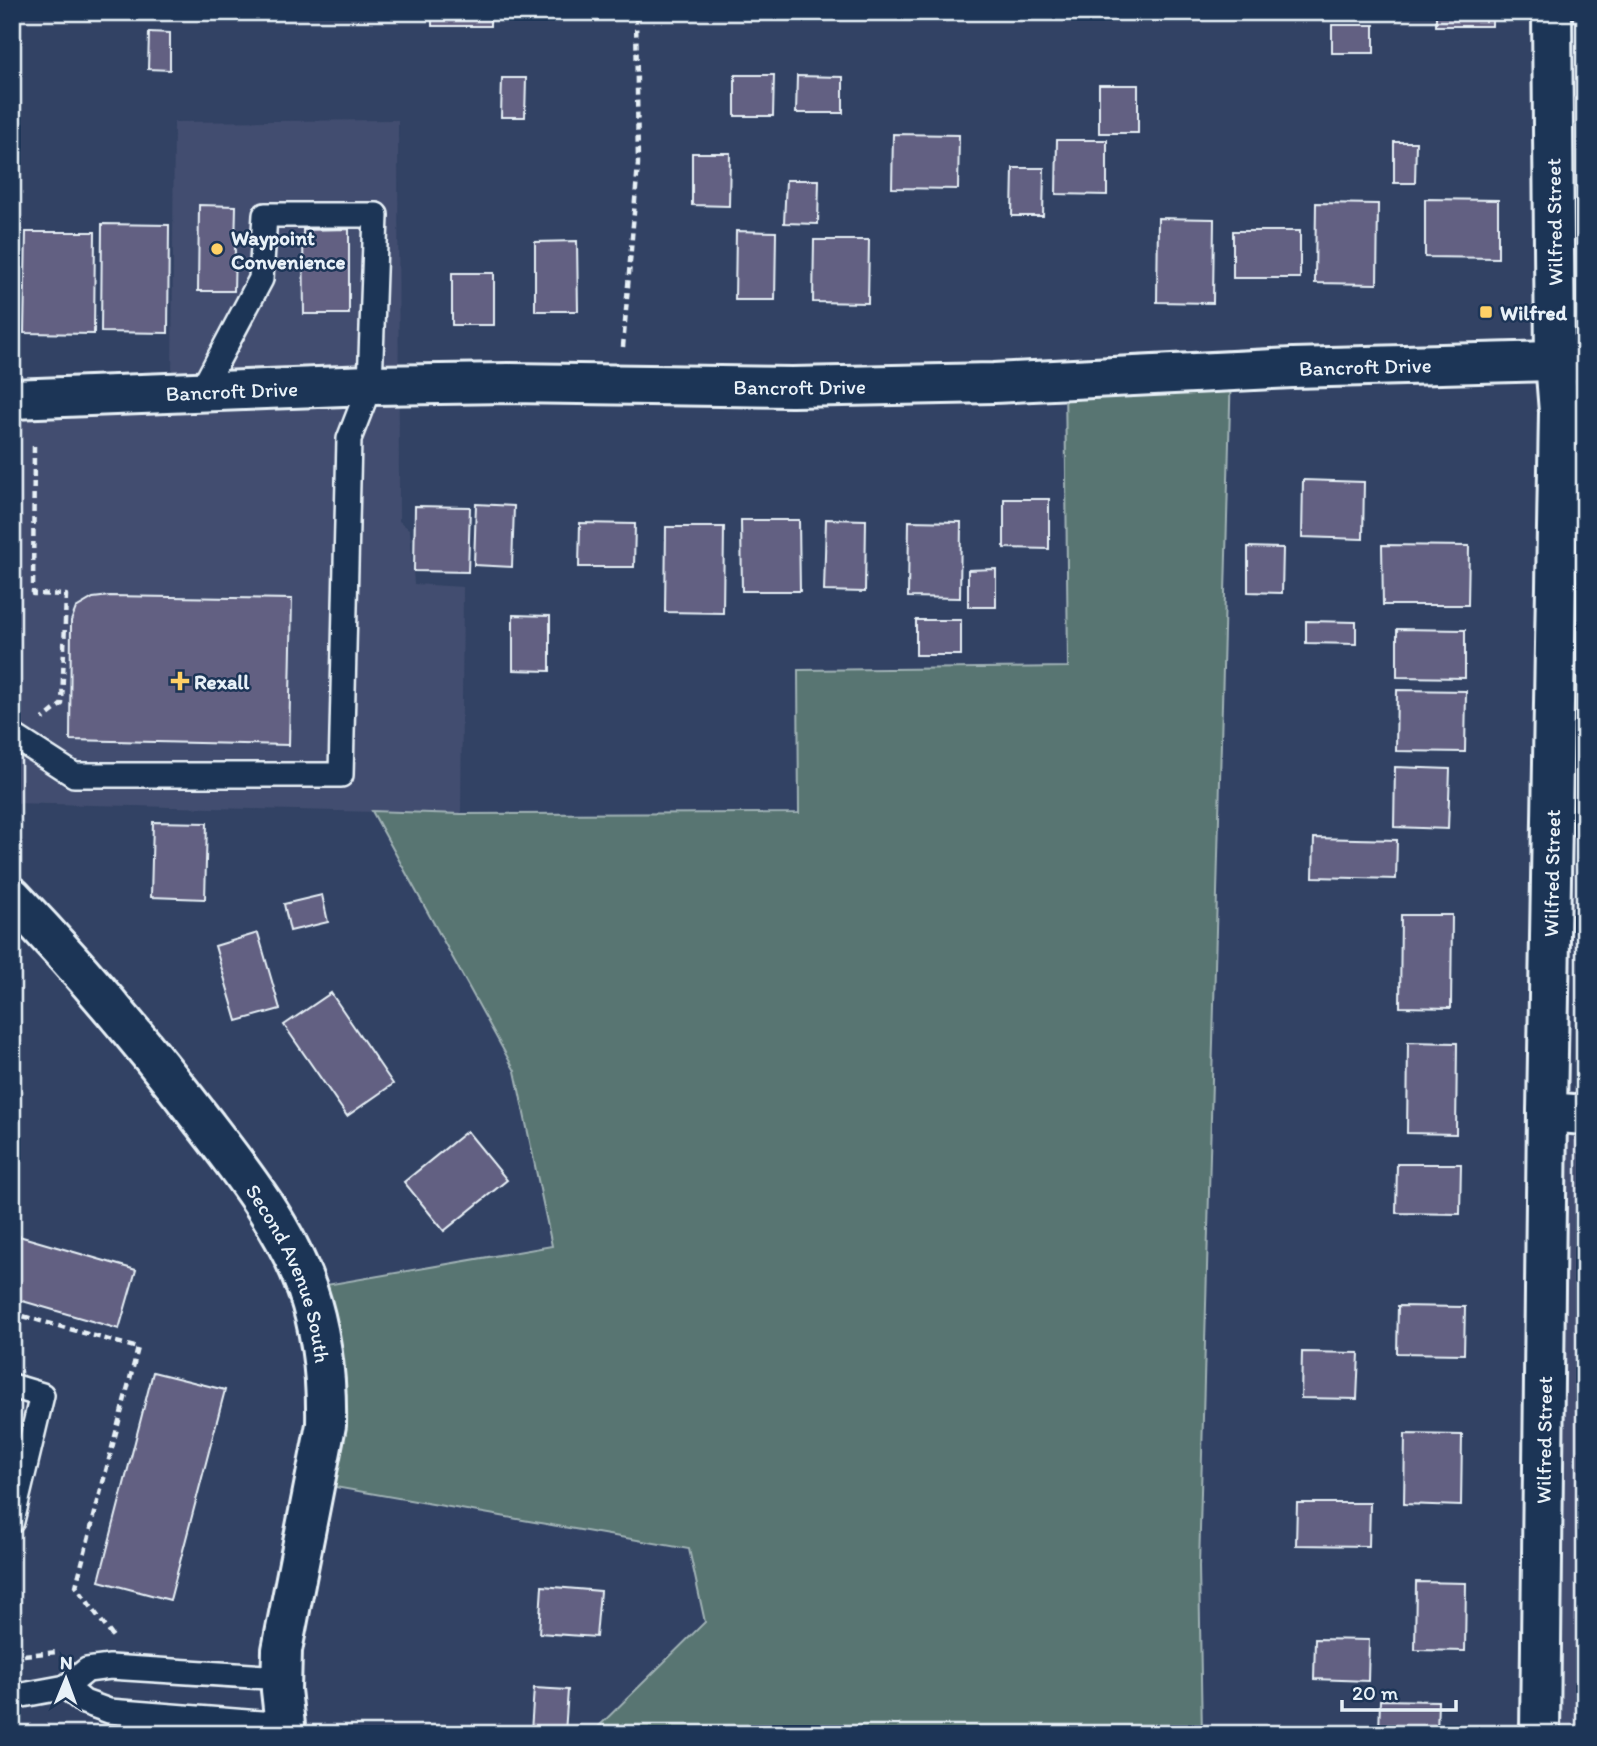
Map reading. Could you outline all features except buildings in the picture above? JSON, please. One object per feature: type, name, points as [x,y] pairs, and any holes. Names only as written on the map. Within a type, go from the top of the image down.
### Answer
[{"type":"street","name":"Wilfred Street","points":[[1540,1734],[1559,412],[1570,361],[1552,12]]},
{"type":"street","name":"Bancroft Drive","points":[[12,399],[370,385],[509,383],[792,387],[994,383],[1293,368],[1570,361]]},
{"type":"street","name":"Second Avenue South","points":[[12,897],[114,1010],[239,1169],[282,1234],[306,1288],[320,1339],[327,1391],[326,1425],[282,1650],[286,1729]]},
{"type":"street","points":[[1547,1112],[1585,1115]]},
{"type":"lane","points":[[18,738],[74,775],[341,775],[349,439],[370,385],[376,215],[265,215],[261,279],[202,390]]},
{"type":"lane","points":[[12,1387],[42,1395],[12,1521]]},
{"type":"lane","points":[[15,1689],[66,1687],[87,1670],[110,1667],[282,1678]]},
{"type":"lane","points":[[66,1687],[84,1702],[109,1711],[286,1729]]},
{"type":"path","points":[[619,386],[638,164],[636,12]]},
{"type":"path","points":[[18,738],[62,704],[66,595],[33,594],[34,446]]},
{"type":"path","points":[[12,1313],[138,1348],[76,1586],[114,1638]]},
{"type":"shaded area","points":[[398,120],[399,521],[410,530],[414,584],[463,587],[461,814],[12,803],[12,396],[172,388],[174,122]]},
{"type":"shaded area","points":[[1544,1109],[1585,1113],[1585,1726],[1538,1722]]},
{"type":"green space","points":[[1231,368],[1199,1567],[1202,1734],[591,1734],[705,1622],[689,1549],[312,1483],[303,1289],[552,1246],[515,1071],[372,811],[461,814],[799,813],[798,670],[1068,667],[1065,377]]},
{"type":"place","name":"Waypoint Convenience","points":[[217,249]]},
{"type":"place","name":"Wilfred","points":[[1486,312]]},
{"type":"place","name":"Rexall","points":[[180,681]]}]
